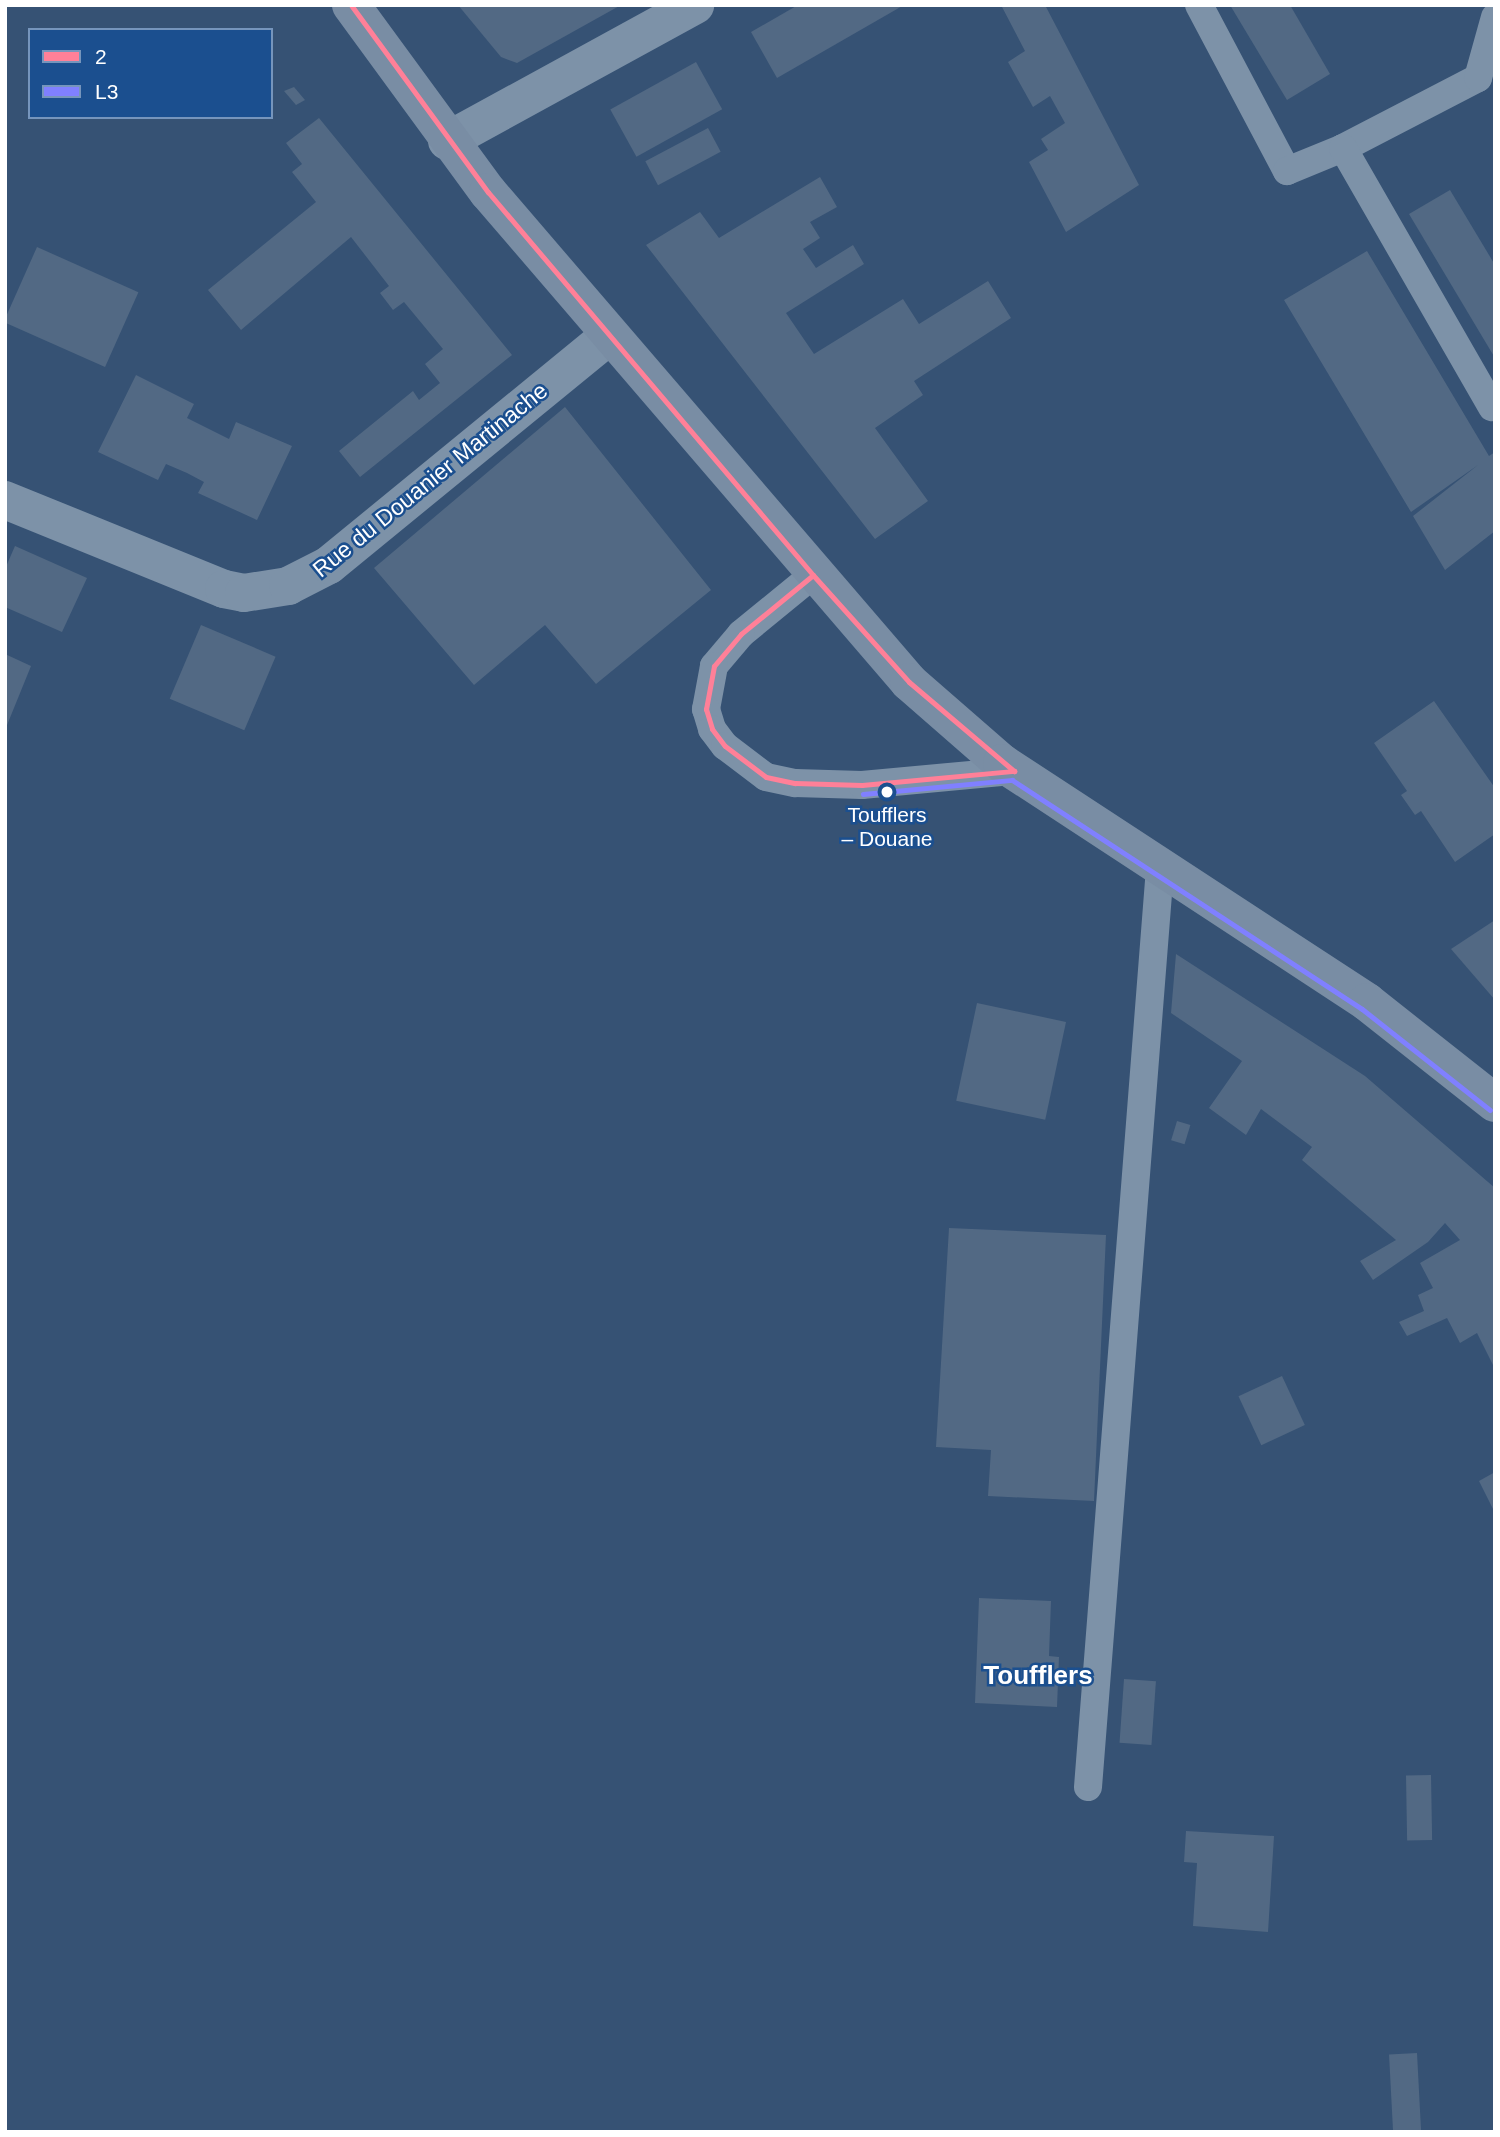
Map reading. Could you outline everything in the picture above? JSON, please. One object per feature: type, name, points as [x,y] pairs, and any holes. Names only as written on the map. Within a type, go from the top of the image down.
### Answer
[{"type":"main road","points":[[351,5],[447,141],[608,337],[909,682],[1014,771],[1367,1002],[1495,1103]]},
{"type":"street","points":[[447,141],[695,5]]},
{"type":"street","name":"Rue du Douanier Martinache","points":[[5,500],[223,589],[244,593],[288,586],[329,565],[608,337]]},
{"type":"lane","points":[[1199,5],[1287,171],[1343,148],[1478,78],[1495,17]]},
{"type":"lane","points":[[1343,148],[1492,407]]},
{"type":"lane","points":[[813,575],[741,634],[714,666],[706,709],[712,729],[725,746],[766,777],[795,783],[862,785],[1014,771]]},
{"type":"lane","points":[[1088,1787],[1160,868]]},
{"type":"building","points":[[458,5],[621,5],[517,63],[501,57]]},
{"type":"building","points":[[798,5],[904,5],[777,78],[751,32]]},
{"type":"building","points":[[1001,5],[1045,5],[1139,185],[1066,232],[1029,162],[1048,150],[1041,139],[1065,123],[1050,96],[1033,107],[1008,62],[1025,51]]},
{"type":"building","points":[[1230,5],[1290,5],[1330,74],[1287,100]]},
{"type":"building","points":[[696,62],[722,109],[636,157],[610,110]]},
{"type":"building","points":[[294,87],[305,100],[296,105],[284,91]]},
{"type":"building","points":[[319,118],[512,355],[360,477],[339,451],[413,391],[419,400],[440,383],[425,364],[443,349],[404,302],[393,310],[380,293],[389,286],[351,237],[241,330],[208,290],[316,202],[292,172],[302,164],[286,143]]},
{"type":"building","points":[[708,128],[721,152],[658,185],[645,161]]},
{"type":"building","points":[[820,177],[837,207],[810,222],[820,238],[803,249],[816,268],[853,245],[864,264],[786,313],[814,354],[903,299],[919,324],[988,281],[1011,318],[914,381],[923,395],[875,428],[928,501],[875,539],[646,245],[700,212],[719,238]]},
{"type":"building","points":[[1450,190],[1495,265],[1495,358],[1409,214]]},
{"type":"building","points":[[37,247],[138,292],[105,367],[5,323]]},
{"type":"building","points":[[1367,251],[1489,456],[1495,452],[1495,531],[1445,570],[1413,516],[1478,465],[1411,512],[1284,300]]},
{"type":"building","points":[[136,375],[194,404],[187,418],[229,439],[236,422],[292,446],[257,520],[198,493],[204,482],[166,464],[158,480],[98,452]]},
{"type":"building","points":[[565,407],[711,590],[596,684],[545,625],[474,685],[374,568]]},
{"type":"building","points":[[15,546],[87,578],[62,632],[5,607],[5,569]]},
{"type":"building","points":[[201,625],[276,657],[244,730],[170,699]]},
{"type":"building","points":[[5,654],[31,666],[5,730]]},
{"type":"building","points":[[1434,701],[1495,788],[1495,834],[1455,862],[1421,811],[1415,815],[1401,795],[1407,791],[1374,743]]},
{"type":"building","points":[[1495,920],[1495,1000],[1451,949]]},
{"type":"building","points":[[1176,954],[1365,1076],[1495,1188],[1495,1369],[1477,1333],[1460,1343],[1447,1318],[1407,1336],[1399,1322],[1424,1311],[1418,1295],[1433,1288],[1420,1263],[1460,1240],[1445,1223],[1428,1242],[1373,1280],[1360,1261],[1396,1240],[1302,1160],[1312,1147],[1261,1109],[1246,1135],[1209,1108],[1242,1061],[1171,1013]]},
{"type":"building","points":[[977,1003],[1066,1022],[1045,1120],[956,1101]]},
{"type":"building","points":[[1177,1121],[1190,1125],[1185,1144],[1171,1140]]},
{"type":"building","points":[[949,1228],[1106,1235],[1094,1501],[988,1496],[991,1450],[936,1447]]},
{"type":"building","points":[[1282,1376],[1305,1425],[1261,1445],[1238,1396]]},
{"type":"building","points":[[1495,1472],[1495,1513],[1479,1481]]},
{"type":"building","points":[[979,1598],[1051,1601],[1049,1656],[1059,1657],[1057,1707],[975,1703]]},
{"type":"building","points":[[1124,1679],[1156,1681],[1151,1745],[1120,1743]]},
{"type":"building","points":[[1406,1775],[1431,1775],[1432,1840],[1407,1840]]},
{"type":"building","points":[[1186,1831],[1274,1836],[1268,1932],[1193,1926],[1197,1863],[1184,1862]]},
{"type":"building","points":[[1417,2053],[1421,2132],[1393,2132],[1389,2054]]},
{"type":"transit line","name":"2","points":[[351,5],[488,192],[813,575],[909,682],[1014,771]]},
{"type":"transit line","name":"2","points":[[813,575],[741,634],[714,666],[706,709],[712,729],[725,746],[766,777],[795,783],[862,785],[1014,771]]},
{"type":"transit line","name":"L3","points":[[863,794],[1012,780],[1362,1009],[1490,1110]]},
{"type":"place","name":"Toufflers – Douane","points":[[887,792]]},
{"type":"district","name":"Toufflers","points":[[1038,1676]]}]
